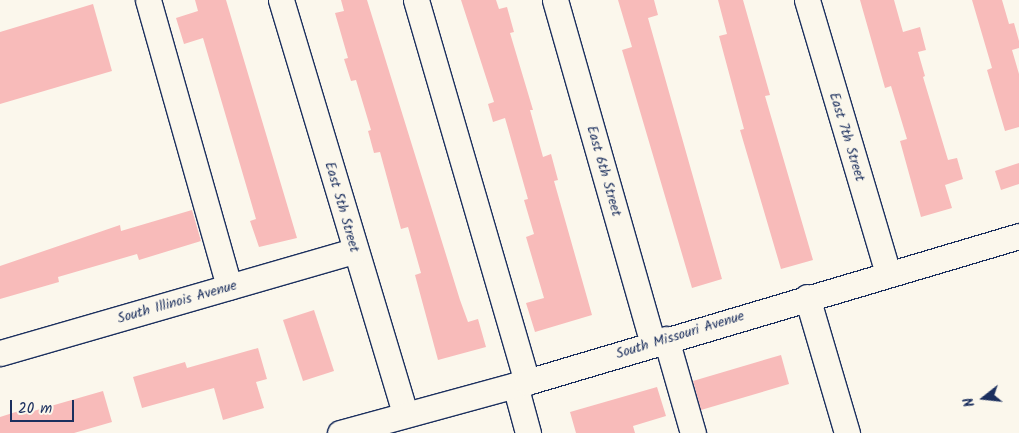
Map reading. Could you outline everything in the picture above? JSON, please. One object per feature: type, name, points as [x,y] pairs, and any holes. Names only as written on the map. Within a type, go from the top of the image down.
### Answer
[{"type":"street","points":[[148,0],[229,287]]},
{"type":"street","name":"East 5th Street","points":[[281,0],[354,251],[405,414]]},
{"type":"street","points":[[416,0],[521,383],[528,433]]},
{"type":"street","name":"East 6th Street","points":[[555,0],[660,341],[693,433]]},
{"type":"street","name":"East 7th Street","points":[[807,0],[888,273]]},
{"type":"street","name":"South Missouri Avenue","points":[[340,433],[521,383],[888,273],[1019,236]]},
{"type":"street","name":"South Illinois Avenue","points":[[0,353],[354,251]]},
{"type":"street","points":[[807,297],[847,433]]},
{"type":"building","points":[[195,0],[226,0],[297,238],[259,247],[250,221],[256,219],[203,38],[184,44],[176,18],[198,11]]},
{"type":"building","points":[[341,0],[367,0],[460,300],[468,322],[478,319],[486,347],[438,360],[415,275],[421,273],[408,227],[401,229],[380,152],[374,153],[368,131],[371,130],[356,80],[351,81],[344,59],[348,58],[335,13],[344,11]]},
{"type":"building","points":[[461,0],[496,0],[499,9],[507,7],[514,32],[510,33],[533,110],[530,110],[543,157],[551,154],[558,180],[554,181],[592,315],[535,332],[526,303],[544,298],[526,237],[534,234],[524,200],[528,199],[505,118],[493,122],[488,104],[494,102]]},
{"type":"building","points":[[618,0],[654,0],[658,15],[648,18],[722,279],[692,288],[622,50],[632,47]]},
{"type":"building","points":[[718,0],[743,0],[770,95],[765,96],[813,260],[781,269],[740,130],[744,129],[719,36],[727,34]]},
{"type":"building","points":[[860,0],[894,0],[903,32],[920,27],[926,50],[918,52],[925,76],[923,77],[948,160],[957,158],[963,179],[945,185],[952,208],[921,217],[900,141],[907,139],[891,86],[885,88]]},
{"type":"building","points":[[972,0],[1002,0],[1009,24],[1014,23],[1019,41],[1019,48],[1012,50],[1019,74],[1019,127],[1005,131],[987,70],[992,68]]},
{"type":"building","points":[[93,4],[112,71],[0,104],[0,32]]},
{"type":"building","points":[[1019,163],[1019,184],[1001,190],[995,171]]},
{"type":"building","points":[[192,210],[201,241],[139,260],[137,254],[58,277],[59,282],[0,299],[0,266],[120,225],[121,231]]},
{"type":"building","points":[[314,310],[334,371],[303,381],[283,320]]},
{"type":"building","points":[[258,348],[267,379],[256,382],[264,408],[223,420],[214,388],[142,408],[133,377],[185,362],[187,368]]},
{"type":"building","points":[[781,355],[789,384],[701,410],[693,381]]},
{"type":"building","points":[[657,387],[666,416],[633,426],[635,433],[576,433],[570,412]]},
{"type":"building","points":[[103,391],[112,422],[74,433],[0,433],[0,417],[22,410],[23,414]]}]
